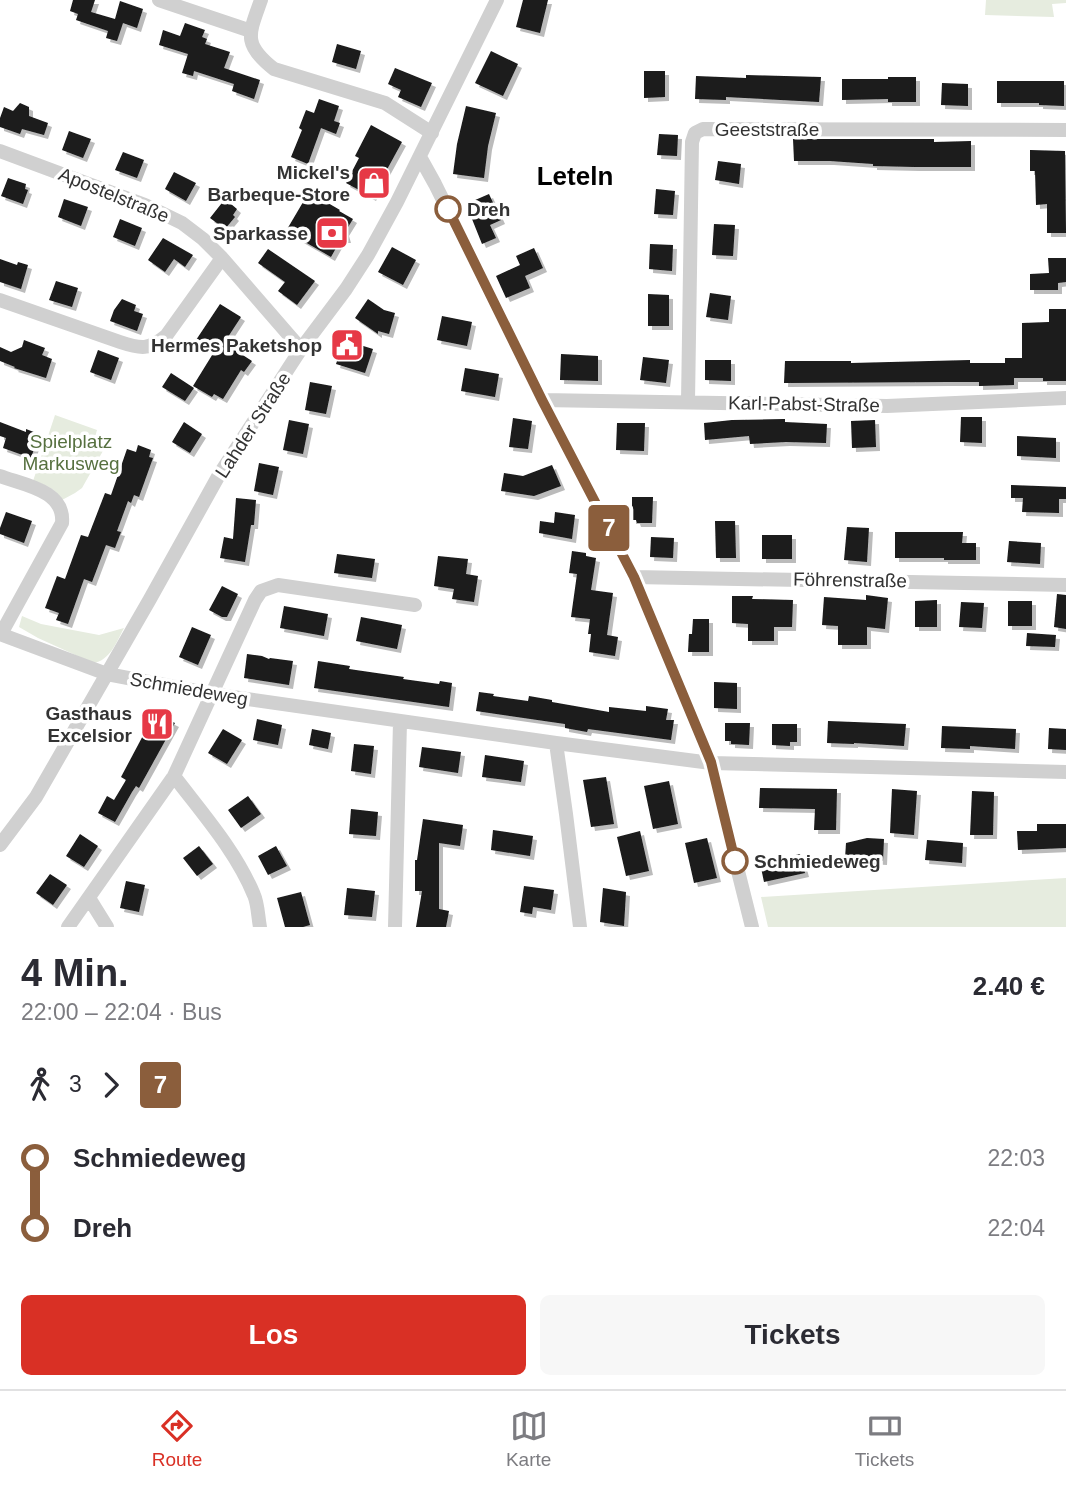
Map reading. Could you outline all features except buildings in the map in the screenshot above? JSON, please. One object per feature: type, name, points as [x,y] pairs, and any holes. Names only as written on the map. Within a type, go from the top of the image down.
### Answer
[{"type":"street","points":[[159,0],[251,31]]},
{"type":"street","points":[[261,0],[251,31],[251,46],[274,69],[385,103],[432,132]]},
{"type":"street","name":"Lahder Straße","points":[[0,845],[36,797],[219,475],[301,349],[368,255],[496,0]]},
{"type":"street","name":"Geeststraße","points":[[688,401],[692,142],[695,133],[703,128],[1066,130]]},
{"type":"street","name":"Apostelstraße","points":[[0,151],[164,213],[182,223],[222,258],[301,349]]},
{"type":"street","points":[[419,157],[634,577],[711,762],[752,927]]},
{"type":"street","points":[[0,300],[132,346],[145,348],[155,345],[166,336],[222,258]]},
{"type":"street","name":"Karl-Pabst-Straße","points":[[542,400],[887,406],[1066,398]]},
{"type":"street","points":[[0,476],[50,494],[62,514],[62,523],[1,634]]},
{"type":"street","name":"Föhrenstraße","points":[[634,577],[1066,584]]},
{"type":"street","points":[[68,927],[174,776],[261,592],[278,585],[415,605]]},
{"type":"street","name":"Schmiedeweg","points":[[1,634],[107,674],[212,694],[555,743],[711,762],[1066,772]]},
{"type":"street","points":[[395,927],[400,722]]},
{"type":"street","points":[[555,743],[580,927]]},
{"type":"street","points":[[174,776],[236,860],[255,897],[260,927]]},
{"type":"street","points":[[89,898],[107,927]]},
{"type":"green space","points":[[986,0],[1066,0],[1066,3],[1052,4],[1054,17],[985,15]]},
{"type":"green space","name":"Spielplatz Markusweg","points":[[55,415],[97,430],[95,437],[108,442],[82,488],[62,500],[50,488],[33,481]]},
{"type":"green space","points":[[22,616],[41,624],[99,635],[124,628],[104,659],[93,663],[19,627]]},
{"type":"green space","points":[[1066,878],[1066,927],[768,927],[761,897]]},
{"type":"bus line","name":"7","points":[[448,209],[542,400],[634,577],[711,762],[735,861]]},
{"type":"place","name":"Mickel's Barbeque-Store","points":[[374,183]]},
{"type":"place","name":"Dreh","points":[[448,209]]},
{"type":"place","name":"Sparkasse","points":[[332,233]]},
{"type":"place","name":"Hermes Paketshop","points":[[347,345]]},
{"type":"place","name":"Gasthaus Excelsior","points":[[157,724]]},
{"type":"place","name":"Schmiedeweg","points":[[735,861]]},
{"type":"district","name":"Leteln","points":[[575,176]]}]
